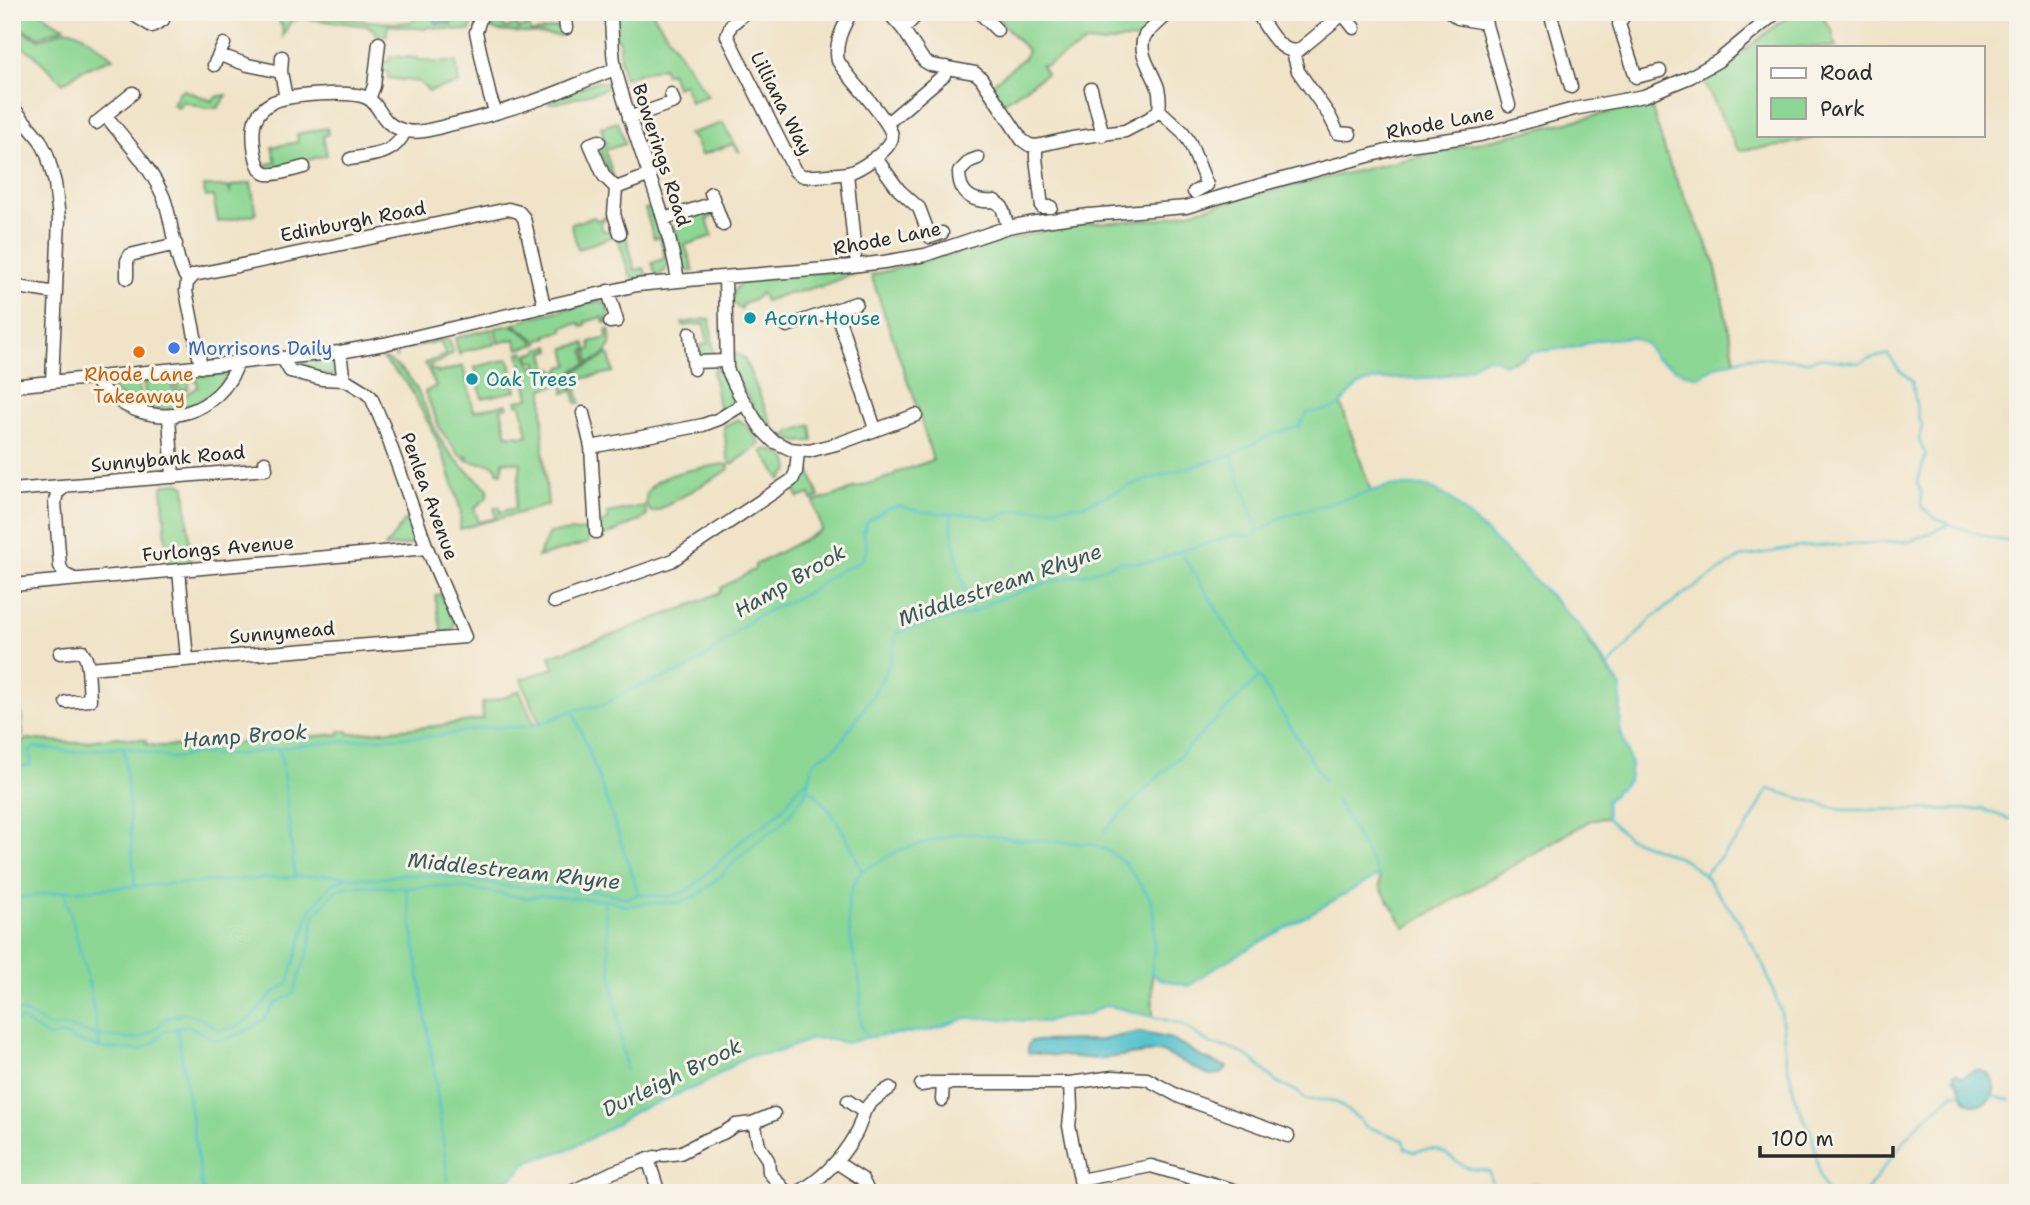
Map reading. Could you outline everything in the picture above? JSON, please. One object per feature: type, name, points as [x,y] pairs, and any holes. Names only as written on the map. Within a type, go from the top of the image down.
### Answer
[{"type":"street","points":[[129,12],[156,28]]},
{"type":"street","points":[[610,12],[615,69]]},
{"type":"street","name":"Lilliana Way","points":[[746,12],[731,25],[727,36],[795,171],[808,177],[847,173],[875,157]]},
{"type":"street","points":[[851,12],[840,34],[836,55],[892,133],[887,149],[875,157],[899,190],[919,208],[930,237],[942,233]]},
{"type":"street","points":[[887,12],[903,29],[925,61],[931,65],[975,73],[988,87],[1022,140],[1037,146],[1125,131],[1159,110],[1158,87],[1142,49],[1142,40],[1170,12]]},
{"type":"street","points":[[903,29],[920,12]]},
{"type":"street","points":[[979,12],[997,30]]},
{"type":"street","points":[[1257,12],[1279,43],[1287,51],[1293,52],[1344,13],[1354,28]]},
{"type":"street","points":[[1450,12],[1458,18],[1479,22],[1488,15],[1509,105]]},
{"type":"street","points":[[1550,12],[1571,87]]},
{"type":"street","points":[[1626,12],[1619,24],[1636,77],[1660,72]]},
{"type":"street","name":"Rhode Lane","points":[[12,386],[340,352],[395,342],[608,291],[725,276],[827,270],[925,254],[1007,228],[1059,218],[1186,207],[1409,145],[1480,135],[1574,109],[1644,96],[1690,77],[1718,61],[1777,12]]},
{"type":"street","points":[[483,17],[476,32],[496,113]]},
{"type":"street","points":[[369,99],[374,86],[380,43]]},
{"type":"street","points":[[1293,52],[1298,71],[1338,133],[1350,134]]},
{"type":"street","points":[[219,55],[281,72]]},
{"type":"street","points":[[282,57],[281,72],[286,98]]},
{"type":"street","points":[[886,122],[944,75],[946,67]]},
{"type":"street","name":"Bowerings Road","points":[[405,131],[432,129],[534,102],[615,69],[664,219],[678,281]]},
{"type":"street","points":[[1091,89],[1103,135]]},
{"type":"street","points":[[133,93],[101,120],[153,176],[166,205],[180,265],[188,280],[186,291],[201,367]]},
{"type":"street","points":[[304,167],[268,174],[260,168],[247,140],[261,111],[272,103],[286,98],[332,94],[361,96],[369,99],[390,124],[405,131],[394,149],[350,159]]},
{"type":"street","points":[[629,118],[674,102],[671,94]]},
{"type":"street","points":[[12,106],[40,140],[55,183],[59,218],[52,382]]},
{"type":"street","points":[[1159,110],[1177,125],[1190,143],[1208,185],[1194,192]]},
{"type":"street","points":[[598,141],[590,144],[604,176],[616,188],[614,214],[620,233]]},
{"type":"street","points":[[1037,146],[1042,207],[1051,206]]},
{"type":"street","points":[[978,158],[970,161],[959,172],[959,183],[969,197],[981,202],[995,201],[1002,207],[1007,228]]},
{"type":"street","points":[[847,173],[855,255]]},
{"type":"street","points":[[616,188],[650,175]]},
{"type":"street","points":[[664,219],[712,198],[723,225]]},
{"type":"street","name":"Edinburgh Road","points":[[188,280],[199,272],[511,210],[521,214],[525,222],[544,306]]},
{"type":"street","points":[[127,278],[127,261],[130,254],[176,244]]},
{"type":"street","points":[[725,276],[728,373],[767,436],[781,446],[809,451],[840,443],[916,415]]},
{"type":"street","points":[[12,286],[56,293]]},
{"type":"street","points":[[608,291],[617,321],[610,322]]},
{"type":"street","points":[[787,326],[856,303]]},
{"type":"street","points":[[836,310],[875,429]]},
{"type":"street","points":[[690,333],[694,366],[726,361]]},
{"type":"street","points":[[340,352],[346,380]]},
{"type":"street","points":[[283,359],[288,369],[293,372],[322,379],[346,380]]},
{"type":"street","points":[[94,378],[104,390],[128,407],[150,415],[169,417],[195,409],[213,398],[232,378],[238,363]]},
{"type":"street","name":"Penlea Avenue","points":[[346,380],[368,394],[375,404],[427,548],[465,637]]},
{"type":"street","points":[[591,447],[711,422],[745,403]]},
{"type":"street","points":[[583,413],[591,447],[596,532]]},
{"type":"street","points":[[169,417],[173,477]]},
{"type":"street","points":[[554,602],[671,561],[792,480],[796,472],[798,450]]},
{"type":"street","name":"Sunnybank Road","points":[[12,490],[266,469],[265,462]]},
{"type":"street","name":"Sunnybank Road","points":[[66,486],[57,494],[55,502],[60,566],[64,574],[75,579]]},
{"type":"street","name":"Furlongs Avenue","points":[[13,585],[427,548]]},
{"type":"street","points":[[180,570],[187,659]]},
{"type":"street","name":"Sunnymead","points":[[88,668],[465,637]]},
{"type":"street","points":[[60,653],[82,651],[88,668],[90,700],[66,702]]},
{"type":"street","points":[[921,1085],[1070,1083],[1113,1077],[1147,1079],[1180,1097],[1288,1136]]},
{"type":"street","points":[[942,1100],[943,1083]]},
{"type":"street","points":[[1070,1083],[1069,1126],[1081,1186],[1151,1166],[1182,1173],[1203,1187],[1234,1190]]},
{"type":"street","points":[[797,1193],[836,1162],[859,1128],[864,1112],[872,1100],[890,1088]]},
{"type":"street","points":[[848,1101],[864,1112]]},
{"type":"street","points":[[569,1193],[613,1172],[656,1157],[680,1153],[736,1125],[754,1122],[774,1114]]},
{"type":"street","points":[[754,1122],[758,1146],[768,1160],[769,1172],[787,1193]]},
{"type":"street","points":[[656,1157],[659,1193]]},
{"type":"street","points":[[836,1162],[862,1180],[869,1193]]},
{"type":"green space","points":[[305,11],[394,23],[414,20],[415,12],[430,12],[438,24],[450,24],[474,12],[470,31],[388,25],[386,37],[377,36],[368,26],[300,18],[290,22],[283,36],[278,13],[275,12]]},
{"type":"green space","points":[[12,12],[40,12],[65,27],[39,37],[12,24]]},
{"type":"green space","points":[[614,12],[652,12],[708,96],[690,102],[684,84],[676,87],[671,72],[665,74],[663,67],[624,78]]},
{"type":"green space","points":[[992,12],[1169,12],[1142,40],[1125,39],[1104,44],[1088,42],[1047,65],[1041,65],[1046,74],[1000,105],[988,87],[1024,58],[1028,51]]},
{"type":"green space","points":[[1799,12],[1819,12],[1832,31],[1836,46],[1757,46],[1757,136],[1819,136],[1781,146],[1738,150],[1704,82],[1783,20]]},
{"type":"green space","points":[[503,23],[505,28],[529,26],[531,33],[563,26],[564,34],[561,36],[497,31],[491,28],[492,25]]},
{"type":"green space","points":[[12,27],[39,39],[65,30],[77,32],[113,58],[82,70],[63,83],[33,54],[12,39]]},
{"type":"green space","points":[[390,56],[418,58],[429,62],[456,62],[459,84],[430,92],[419,82],[388,78],[388,72],[382,70],[384,61],[389,62]]},
{"type":"green space","points":[[596,81],[609,84],[616,93],[609,88],[557,103],[548,101]]},
{"type":"green space","points":[[184,90],[212,101],[216,97],[227,95],[218,108],[205,108],[182,101],[178,108],[173,104],[179,92]]},
{"type":"green space","points":[[1650,103],[1670,166],[1714,259],[1735,360],[1716,366],[1698,377],[1655,358],[1646,344],[1632,337],[1597,340],[1577,347],[1532,352],[1504,364],[1487,358],[1466,370],[1435,377],[1384,379],[1360,384],[1341,404],[1371,491],[1390,486],[1427,486],[1450,498],[1581,628],[1621,688],[1620,729],[1631,765],[1629,779],[1606,802],[1607,818],[1593,819],[1405,928],[1380,887],[1379,875],[1214,968],[1189,986],[1160,979],[1152,974],[1153,1017],[1106,1005],[1086,1015],[1046,1022],[966,1018],[931,1030],[869,1037],[846,1043],[826,1038],[811,1039],[778,1052],[747,1056],[705,1083],[636,1111],[569,1149],[535,1159],[512,1178],[485,1184],[478,1193],[12,1193],[12,749],[27,739],[74,743],[117,737],[146,740],[146,744],[158,746],[216,745],[339,734],[339,731],[348,731],[349,734],[436,726],[483,719],[482,703],[509,696],[519,690],[535,725],[540,723],[521,679],[554,668],[550,656],[627,630],[721,592],[721,588],[755,569],[755,565],[822,530],[814,502],[933,460],[871,275],[1057,225],[1162,219],[1266,192]]},
{"type":"green space","points":[[618,122],[625,144],[605,150],[614,178],[609,173],[599,149],[606,144],[601,127]]},
{"type":"green space","points":[[723,123],[740,153],[733,144],[701,155],[695,140],[688,134]]},
{"type":"green space","points":[[327,128],[328,134],[323,136],[327,155],[270,171],[263,165],[276,162],[272,147],[298,142],[297,134]]},
{"type":"green space","points":[[251,183],[256,214],[218,222],[213,196],[206,197],[203,186],[228,187],[230,192],[231,186]]},
{"type":"green space","points":[[653,206],[668,262],[665,271],[656,276],[652,263],[665,258],[660,237],[654,238],[645,209]]},
{"type":"green space","points":[[708,211],[714,216],[707,219],[712,236],[685,245],[694,271],[688,271],[682,264],[675,227],[680,220]]},
{"type":"green space","points":[[609,216],[600,222],[603,231],[612,231],[614,236],[578,249],[571,224],[594,217],[596,220]]},
{"type":"green space","points":[[626,235],[635,270],[644,268],[647,277],[633,279],[629,273],[618,238]]},
{"type":"green space","points":[[869,267],[870,271],[765,301],[761,293],[742,305],[741,310],[732,302],[734,290],[744,281]]},
{"type":"green space","points":[[599,301],[606,304],[609,313],[607,323],[604,323],[602,317],[585,322],[586,326],[582,327],[580,323],[563,327],[563,331],[547,335],[548,337],[540,339],[537,345],[535,339],[514,324],[533,317]]},
{"type":"green space","points":[[710,319],[714,357],[703,356],[699,351],[700,346],[708,343],[704,324],[683,326],[682,323]]},
{"type":"green space","points":[[512,325],[533,340],[534,345],[518,349],[515,339],[498,343],[495,328]]},
{"type":"green space","points":[[491,329],[495,344],[459,354],[455,338]]},
{"type":"green space","points":[[609,329],[611,341],[608,350],[589,363],[587,352],[591,349],[590,342],[607,338],[606,330]]},
{"type":"green space","points":[[439,339],[449,340],[453,353],[430,365],[432,371],[436,370],[438,373],[463,366],[474,411],[507,404],[508,407],[501,409],[507,435],[520,437],[528,435],[521,404],[517,405],[516,401],[529,398],[519,353],[524,352],[532,367],[537,366],[537,362],[531,361],[528,354],[550,346],[551,350],[544,352],[548,369],[554,368],[556,372],[569,365],[565,348],[585,343],[587,364],[569,375],[571,391],[564,393],[561,384],[543,389],[543,450],[548,505],[460,529],[461,511],[436,438],[408,384],[379,356],[404,372],[419,393],[447,449],[488,489],[487,497],[474,509],[479,522],[496,518],[494,508],[500,507],[500,513],[515,509],[521,463],[503,461],[502,473],[497,472],[493,465],[468,461],[464,459],[468,456],[460,456],[440,429],[425,392],[436,386],[425,363],[446,355],[440,341],[399,350],[395,359],[397,349]]},
{"type":"green space","points":[[607,354],[613,372],[575,380],[580,403],[576,403],[570,376]]},
{"type":"green space","points":[[733,355],[744,358],[771,422],[785,441],[768,431],[734,374],[731,366]]},
{"type":"green space","points":[[328,358],[337,363],[338,376],[295,371],[291,363]]},
{"type":"green space","points":[[509,359],[516,391],[482,398],[475,367]]},
{"type":"green space","points":[[716,368],[726,379],[731,393],[732,403],[724,411],[719,407],[713,374]]},
{"type":"green space","points":[[227,374],[214,392],[181,408],[183,396],[198,387],[197,381],[189,381],[188,389],[180,390],[175,385],[184,377]]},
{"type":"green space","points":[[176,379],[172,383],[172,387],[178,392],[175,411],[149,409],[143,382]]},
{"type":"green space","points":[[137,381],[145,411],[101,384]]},
{"type":"green space","points":[[738,419],[747,426],[760,444],[730,464],[724,426]]},
{"type":"green space","points":[[811,425],[813,441],[797,442],[784,436],[789,435],[789,432]]},
{"type":"green space","points":[[766,449],[787,458],[790,469],[781,480],[762,451]]},
{"type":"green space","points":[[724,464],[729,466],[728,470],[657,511],[652,512],[647,506],[649,489],[657,482],[679,473]]},
{"type":"green space","points":[[808,465],[819,497],[812,500],[810,494],[798,498],[795,490],[804,467]]},
{"type":"green space","points":[[180,483],[185,487],[186,525],[191,560],[188,563],[171,564],[167,562],[162,488],[166,484]]},
{"type":"green space","points":[[644,506],[647,515],[645,518],[594,541],[593,534],[608,520],[607,513]]},
{"type":"green space","points":[[407,518],[414,540],[409,545],[385,547]]},
{"type":"green space","points":[[589,530],[588,543],[538,557],[549,533]]},
{"type":"green space","points":[[440,594],[455,623],[453,629],[442,634],[435,596]]},
{"type":"green space","points":[[12,604],[23,736],[12,743]]},
{"type":"water","points":[[430,12],[470,12],[465,20],[437,24]]},
{"type":"water","points":[[1139,1032],[1171,1039],[1201,1057],[1227,1067],[1222,1074],[1209,1075],[1162,1052],[1097,1059],[1028,1053],[1031,1041],[1102,1040]]},
{"type":"water","points":[[1974,1070],[1984,1072],[1994,1083],[1992,1096],[1981,1105],[1968,1102],[1953,1078],[1954,1074],[1962,1077]]},
{"type":"waterway","name":"Hamp Brook","points":[[1519,359],[1532,352],[1577,347],[1597,340],[1632,337],[1646,344],[1655,358],[1698,377],[1716,366],[1750,357],[1808,361],[1819,358],[1859,363],[1888,354],[1899,370],[1912,381],[1922,425],[1919,440],[1926,455],[1917,483],[1922,492],[1921,506],[1934,517],[1951,524],[1988,537],[2018,542]]},
{"type":"waterway","name":"Hamp Brook","points":[[12,764],[19,767],[31,765],[30,751],[35,747],[72,752],[124,747],[169,758],[193,753],[234,755],[301,745],[439,736],[487,727],[538,725],[573,710],[603,705],[627,691],[686,670],[753,618],[807,593],[840,570],[858,563],[865,555],[867,547],[863,533],[867,522],[888,508],[899,506],[924,512],[996,518],[1011,511],[1084,505],[1136,483],[1232,455],[1275,433],[1298,427],[1307,413],[1335,407],[1363,383],[1382,379],[1445,376],[1465,370],[1486,358],[1504,364],[1510,362]]},
{"type":"waterway","points":[[1232,456],[1258,532]]},
{"type":"waterway","name":"Middlestream Rhyne","points":[[12,899],[64,891],[169,884],[329,875],[376,879],[403,874],[442,876],[505,886],[600,892],[629,898],[639,894],[668,897],[689,890],[750,833],[763,826],[783,808],[799,787],[810,778],[816,760],[839,744],[871,698],[890,664],[896,634],[912,627],[973,613],[990,602],[1121,561],[1155,561],[1235,535],[1253,536],[1282,517],[1390,486],[1427,486],[1450,498],[1581,628],[1608,667],[1651,619],[1741,557],[1800,547],[1911,541],[1950,524]]},
{"type":"waterway","points":[[951,515],[958,565],[973,613]]},
{"type":"waterway","points":[[2016,543],[2018,557]]},
{"type":"waterway","points":[[1180,551],[1325,782]]},
{"type":"waterway","points":[[1608,667],[1621,688],[1620,729],[1631,765],[1629,779],[1606,802],[1607,818],[1627,837],[1687,861],[1704,875],[1737,918],[1763,964],[1781,1012],[1786,1058],[1796,1100],[1812,1135],[1820,1177],[1827,1193]]},
{"type":"waterway","points":[[1104,831],[1259,677]]},
{"type":"waterway","points":[[573,710],[639,894]]},
{"type":"waterway","points":[[124,747],[135,886]]},
{"type":"waterway","points":[[279,750],[295,878]]},
{"type":"waterway","points":[[12,1023],[21,1019],[48,1037],[65,1035],[100,1048],[140,1050],[155,1042],[163,1032],[188,1025],[214,1040],[226,1039],[250,1029],[264,1019],[276,1003],[293,994],[309,949],[315,914],[336,891],[351,885],[406,888],[439,886],[527,898],[541,895],[612,901],[625,906],[679,903],[698,895],[738,858],[781,825],[804,795],[810,778]]},
{"type":"waterway","points":[[808,788],[833,815],[862,871],[849,897],[848,911],[860,984],[861,1024],[869,1037]]},
{"type":"waterway","points":[[1705,873],[1744,833],[1768,789],[1842,810],[1982,809],[2009,819],[2018,818]]},
{"type":"waterway","points":[[862,871],[899,850],[956,834],[1092,844],[1124,862],[1150,898],[1154,918],[1151,973],[1160,979],[1189,986],[1214,968],[1379,875],[1335,798]]},
{"type":"waterway","points":[[12,1012],[22,1011],[50,1027],[64,1026],[99,1036],[138,1039],[153,1031],[167,1018],[184,1013],[198,1017],[219,1030],[233,1028],[251,1018],[272,994],[288,984],[310,910],[332,884],[344,879]]},
{"type":"waterway","points":[[406,888],[448,1182]]},
{"type":"waterway","points":[[64,891],[89,984],[100,1048]]},
{"type":"waterway","points":[[604,901],[611,973],[626,1071]]},
{"type":"waterway","name":"Durleigh Brook","points":[[478,1193],[485,1184],[512,1178],[527,1163],[569,1149],[636,1111],[705,1083],[747,1056],[778,1052],[811,1039],[826,1038],[846,1043],[869,1037],[931,1030],[966,1018],[1046,1022],[1086,1015],[1106,1005],[1182,1024],[1210,1044],[1234,1049],[1251,1058],[1275,1081],[1298,1092],[1306,1100],[1336,1102],[1365,1126],[1403,1140],[1405,1148],[1414,1152],[1438,1150],[1466,1167],[1489,1171],[1493,1189],[1497,1193]]},
{"type":"waterway","points":[[177,1027],[203,1193]]},
{"type":"waterway","points":[[1865,1193],[1915,1127],[1953,1094],[1961,1093]]},
{"type":"waterway","points":[[1992,1096],[2011,1100]]},
{"type":"waterway","name":"Durleigh Brook","points":[[1516,1193],[1535,1184],[1540,1193]]},
{"type":"place","name":"Acorn House","points":[[750,318]]},
{"type":"place","name":"Morrisons Daily","points":[[174,348]]},
{"type":"place","name":"Rhode Lane Takeaway","points":[[139,352]]},
{"type":"place","name":"Oak Trees","points":[[472,379]]}]
